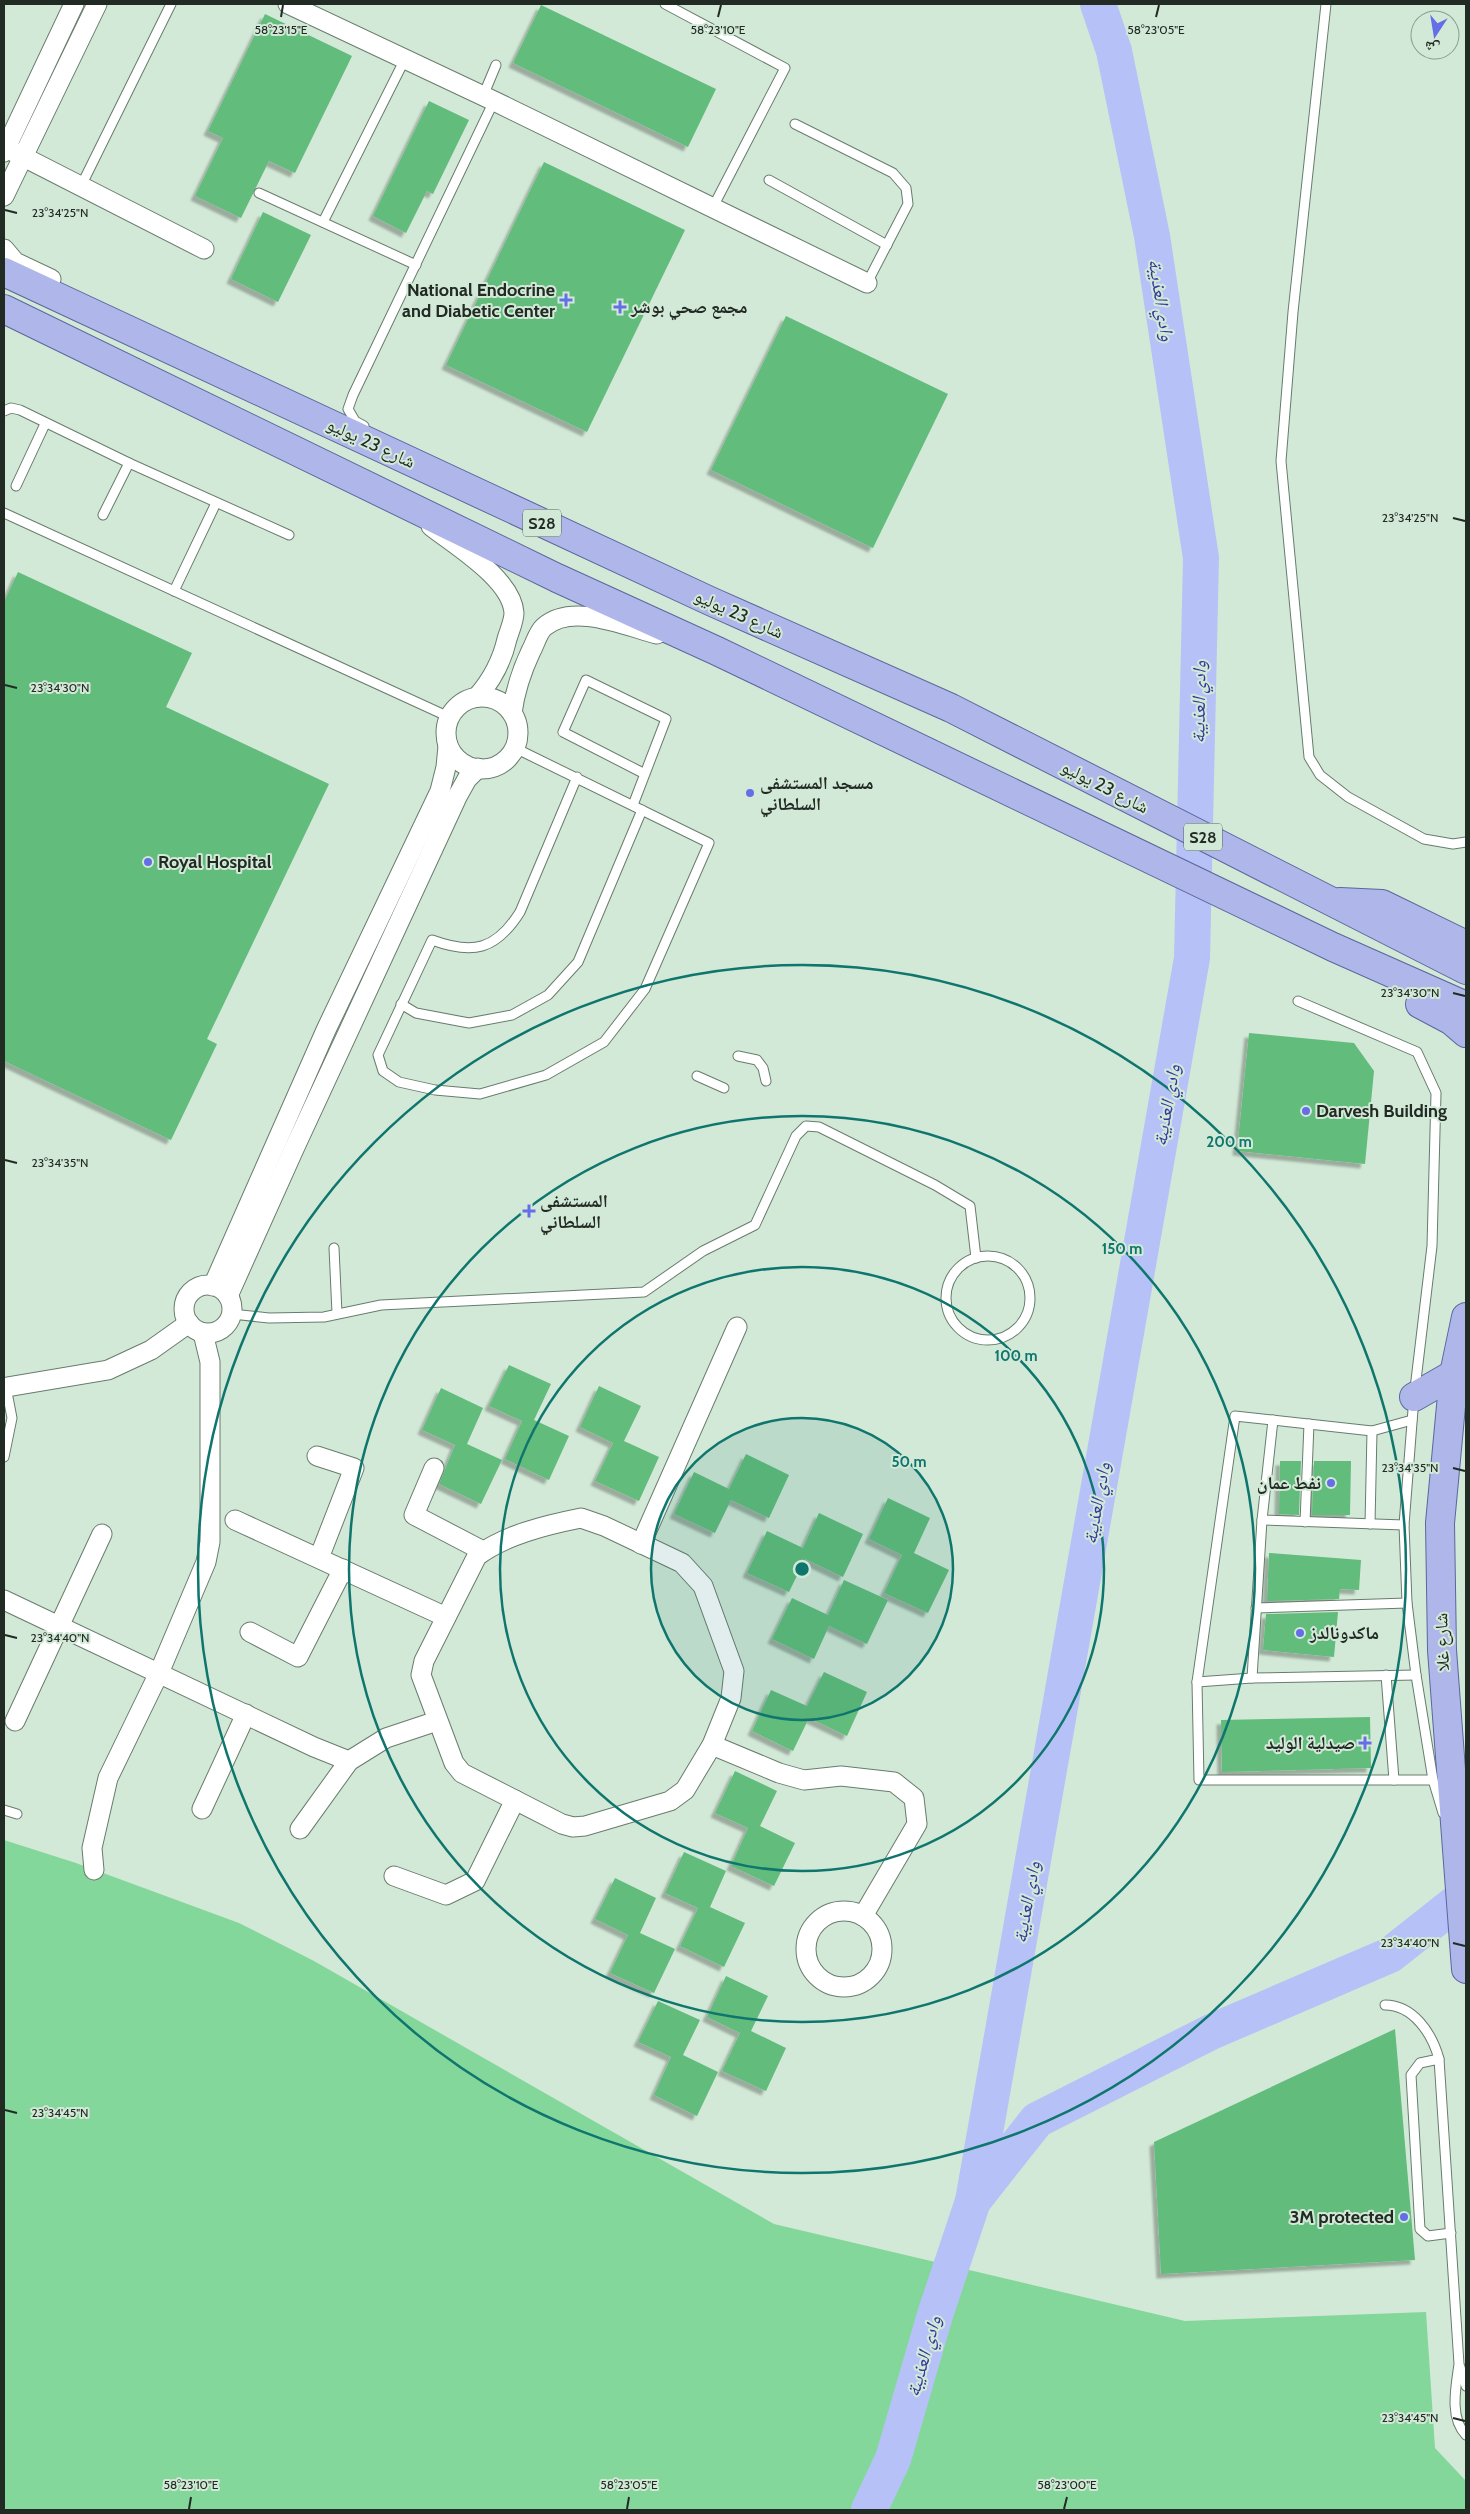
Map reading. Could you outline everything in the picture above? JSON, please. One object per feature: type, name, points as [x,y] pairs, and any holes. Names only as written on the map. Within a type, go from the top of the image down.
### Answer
[{"type":"main road","name":"شارع 23 يوليو","points":[[4,272],[710,601],[951,708],[1327,901],[1466,970]]},
{"type":"main road","name":"S28","points":[[4,309],[407,506],[717,651],[1303,933],[1466,1006]]},
{"type":"main road","points":[[1327,901],[1382,904],[1466,945]]},
{"type":"main road","points":[[1303,933],[1319,952],[1452,1021],[1466,1033]]},
{"type":"main road","name":"شارع غلا","points":[[1466,1317],[1454,1374],[1440,1524],[1442,1650],[1466,1969]]},
{"type":"main road","points":[[1413,1409],[1454,1374]]},
{"type":"street","points":[[4,196],[9,150],[74,4]]},
{"type":"street","points":[[9,150],[97,4]]},
{"type":"street","points":[[288,4],[489,99],[867,283]]},
{"type":"street","points":[[9,150],[204,250]]},
{"type":"street","points":[[4,249],[15,262],[114,308],[206,366]]},
{"type":"street","points":[[6,1386],[108,1370],[196,1328],[218,1331],[224,1327],[225,1299],[326,1030],[440,791],[446,767],[448,746],[446,731],[449,717],[461,704],[477,697],[489,684],[505,649],[514,614],[508,592],[491,572],[407,506]]},
{"type":"street","points":[[512,713],[514,694],[528,658],[542,628],[555,619],[588,615],[717,651]]},
{"type":"street","points":[[448,746],[460,762],[478,768],[489,768],[500,764],[514,748],[518,736],[517,724],[512,713],[497,700],[477,697]]},
{"type":"street","points":[[225,1299],[457,797],[467,779],[478,768]]},
{"type":"street","points":[[94,1870],[92,1848],[108,1778],[158,1673],[206,1562],[210,1542],[210,1362],[196,1328],[184,1312],[188,1297],[198,1287],[225,1299]]},
{"type":"street","points":[[641,1544],[737,1327]]},
{"type":"street","points":[[316,1456],[354,1468],[319,1558]]},
{"type":"street","points":[[434,1468],[414,1515],[483,1551]]},
{"type":"street","points":[[581,1518],[641,1544],[682,1563],[703,1586],[734,1671],[731,1698],[712,1745],[685,1790],[670,1801],[585,1826],[573,1827],[562,1824],[462,1772],[454,1762],[421,1675],[424,1661],[476,1556],[490,1546],[554,1524],[581,1518]]},
{"type":"street","points":[[235,1520],[446,1616]]},
{"type":"street","points":[[15,1721],[102,1534]]},
{"type":"street","points":[[250,1632],[298,1657],[343,1569]]},
{"type":"street","points":[[4,1600],[314,1747],[350,1760]]},
{"type":"street","points":[[202,1808],[246,1714]]},
{"type":"street","points":[[300,1830],[350,1760],[386,1738],[437,1721]]},
{"type":"street","points":[[712,1745],[779,1773],[804,1780],[841,1776],[894,1782],[914,1798],[917,1824],[864,1916]]},
{"type":"street","points":[[394,1876],[446,1895],[476,1881],[515,1800]]},
{"type":"street","points":[[840,1910],[852,1911],[864,1916],[874,1924],[880,1936],[882,1949],[877,1968],[862,1982],[850,1987],[836,1986],[824,1982],[814,1974],[808,1964],[805,1952],[806,1940],[810,1929],[828,1913],[840,1910]]},
{"type":"lane","points":[[81,186],[171,4]]},
{"type":"lane","points":[[665,4],[785,68],[713,208]]},
{"type":"lane","points":[[1326,4],[1293,312],[1281,460],[1309,757],[1320,775],[1348,797],[1424,839],[1453,844],[1466,842]]},
{"type":"lane","points":[[323,222],[405,59]]},
{"type":"lane","points":[[376,433],[355,421],[348,409],[416,265],[489,99],[496,65]]},
{"type":"lane","points":[[794,124],[893,173],[906,188],[908,204],[867,283]]},
{"type":"lane","points":[[769,180],[887,245]]},
{"type":"lane","points":[[259,193],[416,265]]},
{"type":"lane","points":[[4,412],[11,408],[20,410],[45,424],[289,535]]},
{"type":"lane","points":[[16,486],[45,424]]},
{"type":"lane","points":[[392,442],[477,492]]},
{"type":"lane","points":[[103,515],[129,463]]},
{"type":"lane","points":[[174,591],[216,503]]},
{"type":"lane","points":[[4,513],[449,717]]},
{"type":"lane","points":[[633,805],[645,774],[666,719],[586,680],[563,732],[645,774]]},
{"type":"lane","points":[[514,748],[577,777],[709,843],[645,989],[604,1042],[546,1074],[480,1094],[435,1090],[399,1082],[383,1071],[378,1055],[432,940],[454,948],[476,949],[492,943],[509,930],[520,912],[577,777]]},
{"type":"lane","points":[[401,1004],[416,1013],[439,1019],[469,1023],[512,1015],[548,995],[578,962],[642,810]]},
{"type":"lane","points":[[1298,1001],[1417,1052],[1436,1093],[1432,1246],[1413,1409],[1404,1525],[1407,1603],[1416,1675],[1433,1780],[1457,1856]]},
{"type":"lane","points":[[738,1056],[757,1060],[763,1068],[766,1081]]},
{"type":"lane","points":[[697,1076],[724,1088]]},
{"type":"lane","points":[[225,1299],[269,1318],[324,1317],[391,1304],[644,1292],[703,1251],[755,1225],[796,1136],[806,1126],[819,1127],[935,1185],[970,1206],[976,1258]]},
{"type":"lane","points":[[334,1248],[337,1313]]},
{"type":"lane","points":[[990,1256],[1004,1260],[1016,1268],[1025,1279],[1030,1292],[1029,1307],[1024,1320],[1015,1331],[1002,1338],[988,1340],[974,1338],[963,1332],[953,1323],[948,1311],[945,1298],[951,1279],[964,1264],[976,1258],[990,1256]]},
{"type":"lane","points":[[4,1457],[6,1437],[12,1418],[6,1386]]},
{"type":"lane","points":[[1413,1409],[1372,1431],[1235,1416],[1197,1682],[1199,1780],[1433,1780]]},
{"type":"lane","points":[[1252,1678],[1262,1520],[1273,1420]]},
{"type":"lane","points":[[1305,1522],[1309,1424]]},
{"type":"lane","points":[[1370,1524],[1372,1431]]},
{"type":"lane","points":[[1262,1520],[1404,1525]]},
{"type":"lane","points":[[1256,1608],[1407,1603]]},
{"type":"lane","points":[[1386,1675],[1394,1780]]},
{"type":"lane","points":[[1197,1682],[1252,1678],[1416,1675]]},
{"type":"lane","points":[[4,1810],[17,1814]]},
{"type":"lane","points":[[1384,2005],[1404,2008],[1414,2014],[1436,2048],[1439,2059],[1459,2364],[1456,2415],[1461,2430],[1466,2435]]},
{"type":"lane","points":[[1439,2059],[1420,2063],[1411,2075],[1420,2229],[1428,2236],[1451,2233]]},
{"type":"lane","points":[[1459,2364],[1466,2386]]},
{"type":"green space","points":[[4,1840],[76,1863],[239,1923],[314,1961],[774,2224],[1185,2321],[1426,2312],[1435,2448],[1466,2481],[1466,2510],[4,2510]]},
{"type":"building","points":[[541,5],[716,89],[688,147],[513,63]]},
{"type":"building","points":[[265,14],[352,56],[295,173],[269,161],[241,218],[195,196],[223,138],[208,131]]},
{"type":"building","points":[[429,101],[469,120],[433,194],[427,191],[406,233],[373,216]]},
{"type":"building","points":[[544,162],[685,230],[587,432],[446,365]]},
{"type":"building","points":[[263,212],[311,235],[278,302],[231,279]]},
{"type":"building","points":[[786,316],[948,394],[873,548],[711,470]]},
{"type":"building","name":"Royal Hospital","points":[[18,572],[192,653],[166,707],[329,784],[207,1039],[217,1044],[171,1140],[4,1061],[4,602]]},
{"type":"building","name":"Darvesh Building","points":[[1249,1033],[1354,1043],[1374,1071],[1365,1164],[1237,1151]]},
{"type":"building","points":[[509,1365],[551,1384],[534,1420],[569,1436],[549,1480],[505,1459],[522,1421],[489,1406]]},
{"type":"building","points":[[599,1386],[641,1406],[624,1441],[659,1457],[639,1501],[595,1481],[613,1443],[580,1427]]},
{"type":"building","points":[[441,1388],[483,1408],[467,1444],[502,1460],[481,1504],[439,1484],[455,1445],[422,1430]]},
{"type":"building","points":[[746,1454],[789,1475],[769,1518],[731,1500],[715,1533],[674,1514],[694,1472],[729,1489]]},
{"type":"building","points":[[1280,1461],[1301,1461],[1299,1515],[1279,1514]]},
{"type":"building","points":[[1314,1461],[1351,1461],[1350,1515],[1312,1515]]},
{"type":"building","points":[[888,1498],[930,1518],[914,1553],[949,1570],[928,1613],[884,1593],[902,1555],[869,1539]]},
{"type":"building","points":[[819,1513],[863,1534],[843,1577],[805,1559],[789,1592],[747,1573],[767,1531],[803,1548]]},
{"type":"building","points":[[1269,1553],[1361,1560],[1359,1590],[1340,1589],[1339,1599],[1267,1601]]},
{"type":"building","points":[[844,1580],[888,1600],[867,1644],[829,1626],[814,1659],[772,1639],[792,1598],[828,1615]]},
{"type":"building","name":"ماكدونالدز","points":[[1338,1612],[1334,1657],[1263,1650],[1266,1614]]},
{"type":"building","points":[[824,1672],[867,1692],[847,1736],[809,1718],[793,1751],[752,1731],[771,1690],[807,1706]]},
{"type":"building","points":[[1370,1717],[1371,1768],[1222,1772],[1221,1720]]},
{"type":"building","points":[[735,1771],[777,1791],[760,1826],[795,1843],[774,1886],[731,1866],[748,1828],[715,1813]]},
{"type":"building","points":[[684,1852],[726,1871],[710,1907],[745,1923],[724,1967],[680,1946],[698,1908],[665,1893]]},
{"type":"building","points":[[615,1878],[656,1898],[640,1933],[675,1949],[654,1993],[610,1973],[628,1935],[595,1919]]},
{"type":"building","points":[[726,1976],[768,1996],[751,2031],[786,2048],[766,2091],[722,2071],[740,2033],[707,2017]]},
{"type":"building","points":[[658,2001],[700,2020],[683,2055],[718,2072],[697,2116],[654,2095],[671,2057],[638,2042]]},
{"type":"building","points":[[1395,2029],[1415,2260],[1161,2274],[1154,2142]]},
{"type":"waterway","name":"وادي العذيبة","points":[[973,2201],[1192,958],[1201,558],[1152,236],[1114,51],[1098,4]]},
{"type":"waterway","name":"وادي العذيبة","points":[[869,2510],[893,2459],[935,2315],[973,2201],[1037,2120],[1211,2032],[1390,1955],[1466,1895]]},
{"type":"place","name":"National Endocrine and Diabetic Center","points":[[566,300]]},
{"type":"place","name":"مجمع صحي بوشر","points":[[620,307]]},
{"type":"place","name":"مسجد المستشفى السلطاني","points":[[750,793]]},
{"type":"place","name":"Royal Hospital","points":[[148,862]]},
{"type":"place","name":"Darvesh Building","points":[[1306,1111]]},
{"type":"place","name":"المستشفى السلطاني","points":[[529,1211]]},
{"type":"place","name":"نفط عمان","points":[[1331,1483]]},
{"type":"place","name":"ماكدونالدز","points":[[1300,1633]]},
{"type":"place","name":"صيدلية الوليد","points":[[1365,1743]]},
{"type":"place","name":"3M protected","points":[[1404,2217]]}]
